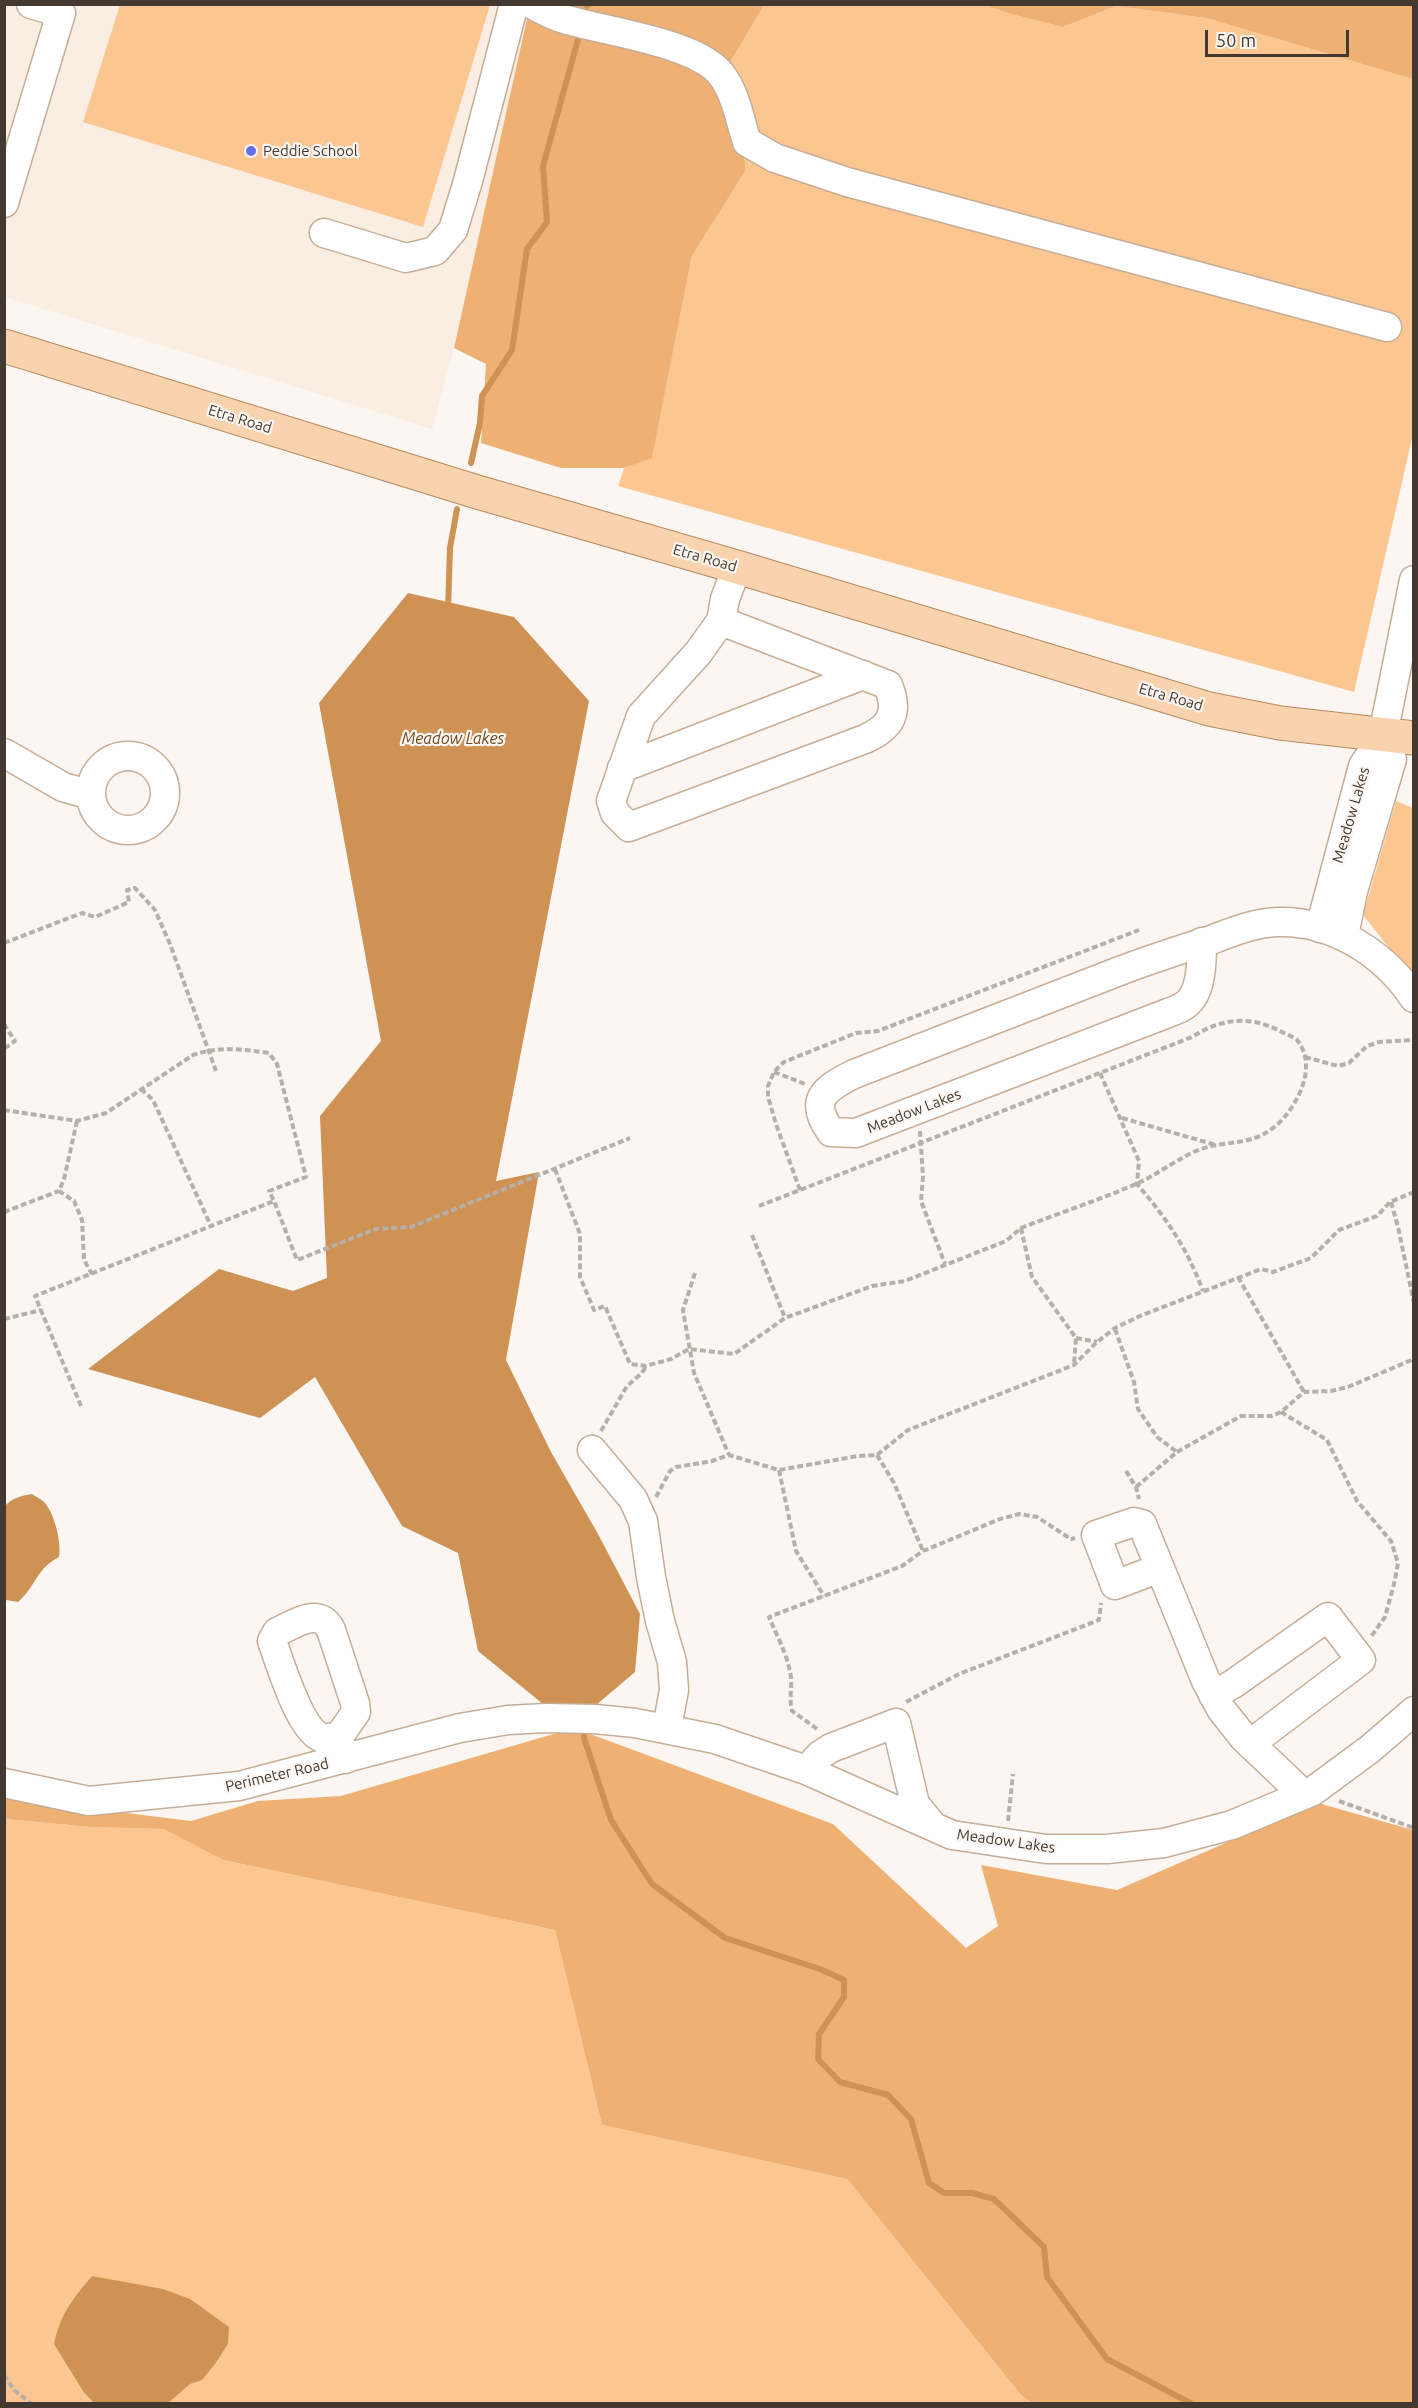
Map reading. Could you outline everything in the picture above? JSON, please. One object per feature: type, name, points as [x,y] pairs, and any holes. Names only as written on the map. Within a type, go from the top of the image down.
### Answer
[{"type":"main road","name":"Etra Road","points":[[4,346],[474,491],[1209,708],[1280,723],[1398,736]]},
{"type":"street","points":[[4,203],[14,135],[61,13],[31,4]]},
{"type":"street","points":[[324,233],[406,258],[435,251],[453,230],[468,182],[514,4]]},
{"type":"street","points":[[531,4],[560,18],[657,42],[704,59],[723,75],[747,142],[775,158],[847,182],[1387,327]]},
{"type":"street","points":[[721,621],[888,685],[895,702],[889,721],[880,733],[629,827],[615,813],[611,801],[641,716],[699,653],[721,621],[725,599],[737,567]]},
{"type":"street","points":[[1398,736],[1413,580]]},
{"type":"street","points":[[622,768],[863,675]]},
{"type":"street","name":"Meadow Lakes","points":[[1332,932],[1363,766],[1398,736]]},
{"type":"street","points":[[4,753],[63,787],[91,795]]},
{"type":"street","points":[[825,1092],[832,1085],[854,1074],[1148,960],[1253,926],[1278,922],[1332,932],[1376,957],[1404,983],[1413,998]]},
{"type":"street","name":"Meadow Lakes","points":[[825,1092],[820,1104],[820,1117],[831,1132],[856,1133],[1187,1005],[1202,972],[1202,942]]},
{"type":"street","points":[[592,1450],[633,1499],[643,1521],[660,1621],[672,1662],[674,1690],[667,1728]]},
{"type":"street","points":[[1160,1568],[1115,1585],[1096,1535],[1134,1522],[1142,1524],[1213,1695],[1221,1709],[1250,1744],[1308,1793]]},
{"type":"street","points":[[1213,1695],[1233,1684],[1328,1617],[1361,1660],[1250,1744]]},
{"type":"street","name":"Meadow Lakes","points":[[570,1718],[667,1728],[715,1739],[806,1770],[862,1797],[952,1835],[1046,1849],[1107,1849],[1164,1843],[1232,1825],[1308,1793],[1370,1749],[1413,1711]]},
{"type":"street","name":"Perimeter Road","points":[[4,1783],[89,1801],[239,1786],[342,1748],[508,1720],[570,1718]]},
{"type":"street","points":[[806,1770],[820,1755],[831,1748],[896,1723],[915,1803],[933,1826]]},
{"type":"path","points":[[4,943],[82,913],[95,917],[129,902],[127,890],[135,888],[155,910],[170,944],[216,1071]]},
{"type":"path","points":[[555,1169],[580,1234],[580,1277],[594,1310],[604,1306],[630,1364],[646,1366],[671,1359],[689,1348],[734,1354],[785,1318],[872,1286],[905,1281],[1006,1240],[1021,1228],[1137,1184],[1195,1152],[1216,1145],[1252,1141],[1267,1133],[1284,1117],[1303,1089],[1306,1074],[1305,1057],[1297,1040],[1265,1023],[1235,1020],[1209,1026],[1192,1037],[759,1206]]},
{"type":"path","points":[[4,1024],[15,1041],[4,1049]]},
{"type":"path","points":[[1305,1057],[1338,1066],[1349,1063],[1367,1046],[1379,1042],[1413,1040]]},
{"type":"path","points":[[4,1110],[76,1121],[106,1113],[193,1055],[208,1050],[236,1048],[269,1053],[278,1064],[306,1177],[269,1191],[297,1260],[376,1229],[411,1227],[630,1138]]},
{"type":"path","points":[[774,1072],[825,1092]]},
{"type":"path","points":[[1100,1073],[1139,1161],[1137,1184],[1168,1221],[1194,1266],[1203,1291]]},
{"type":"path","points":[[141,1089],[153,1100],[211,1226]]},
{"type":"path","points":[[918,1109],[922,1143],[921,1201],[945,1264]]},
{"type":"path","points":[[1121,1118],[1216,1145]]},
{"type":"path","points":[[4,1212],[59,1191],[64,1179],[76,1121]]},
{"type":"path","points":[[59,1191],[74,1201],[82,1220],[84,1260],[92,1274]]},
{"type":"path","points":[[643,1521],[670,1472],[676,1467],[712,1461],[729,1455],[779,1470],[858,1456],[877,1455],[908,1430],[1074,1365],[1115,1328],[1140,1316],[1261,1269],[1273,1272],[1311,1258],[1339,1230],[1377,1216],[1390,1202],[1413,1192]]},
{"type":"path","points":[[81,1406],[35,1296],[274,1201]]},
{"type":"path","points":[[1390,1202],[1398,1227],[1413,1303]]},
{"type":"path","points":[[1021,1228],[1032,1277],[1076,1338],[1074,1365]]},
{"type":"path","points":[[752,1235],[785,1318]]},
{"type":"path","points":[[695,1273],[683,1310],[689,1348],[694,1373],[729,1455]]},
{"type":"path","points":[[1238,1277],[1304,1392]]},
{"type":"path","points":[[4,1319],[41,1310]]},
{"type":"path","points":[[1115,1328],[1134,1382],[1137,1409],[1157,1437],[1177,1452]]},
{"type":"path","points":[[1076,1338],[1097,1342]]},
{"type":"path","points":[[1136,1486],[1177,1452],[1241,1416],[1272,1416],[1281,1412],[1304,1392],[1348,1388],[1413,1359]]},
{"type":"path","points":[[592,1450],[627,1386],[642,1373],[646,1366]]},
{"type":"path","points":[[1281,1412],[1327,1440],[1357,1501],[1391,1541],[1395,1552],[1398,1563],[1385,1617],[1356,1654]]},
{"type":"path","points":[[877,1455],[894,1483],[923,1551]]},
{"type":"path","points":[[779,1470],[796,1551],[824,1596]]},
{"type":"path","points":[[1126,1471],[1136,1486],[1142,1524]]},
{"type":"path","points":[[818,1730],[792,1711],[788,1663],[769,1617],[902,1566],[923,1551],[1000,1519],[1019,1514],[1037,1517],[1071,1539],[1096,1535]]},
{"type":"path","points":[[902,1704],[959,1674],[1099,1620],[1101,1600],[1115,1585]]},
{"type":"path","points":[[1006,1844],[1013,1774]]},
{"type":"path","points":[[1308,1793],[1413,1828]]},
{"type":"path","points":[[4,2375],[14,2390],[32,2403]]},
{"type":"shaded area","name":"Peddie School","points":[[4,5],[530,5],[454,348],[432,429],[5,297]]},
{"type":"shaded area","points":[[120,5],[490,5],[423,227],[83,122]]},
{"type":"shaded area","points":[[530,5],[764,5],[731,61],[746,170],[692,256],[652,458],[624,468],[561,468],[481,443],[486,364],[454,348]]},
{"type":"shaded area","points":[[764,5],[985,5],[1063,27],[1116,6],[1206,18],[1413,79],[1413,434],[1354,692],[618,486],[624,468],[652,457],[692,256],[746,170],[731,61]]},
{"type":"shaded area","points":[[985,5],[1413,5],[1413,79],[1206,18],[1116,6],[1063,27]]},
{"type":"shaded area","points":[[1396,801],[1413,808],[1413,978],[1363,915]]},
{"type":"shaded area","points":[[574,1728],[833,1824],[966,1948],[998,1926],[981,1865],[1117,1890],[1318,1803],[1413,1830],[1413,2403],[1032,2403],[1021,2395],[847,2179],[602,2125],[555,1930],[223,1860],[164,1829],[90,1827],[5,1819],[5,1798],[191,1821],[258,1801],[341,1796]]},
{"type":"shaded area","points":[[4,1819],[90,1827],[165,1829],[223,1860],[555,1930],[602,2125],[847,2179],[1021,2395],[1032,2403],[5,2403]]},
{"type":"water","name":"Meadow Lakes","points":[[408,593],[514,617],[589,701],[496,1181],[539,1172],[506,1360],[551,1452],[640,1614],[635,1672],[595,1706],[543,1704],[478,1651],[458,1553],[402,1526],[315,1377],[260,1418],[88,1369],[219,1269],[293,1291],[327,1278],[320,1116],[381,1041],[319,703]]},
{"type":"water","points":[[32,1494],[44,1502],[54,1520],[58,1536],[59,1557],[45,1567],[18,1602],[6,1600],[5,1506],[17,1498]]},
{"type":"water","points":[[92,2276],[163,2289],[190,2299],[229,2327],[228,2344],[202,2380],[190,2384],[168,2403],[94,2403],[83,2391],[54,2344],[68,2307]]},
{"type":"waterway","points":[[471,463],[480,423],[482,396],[512,350],[527,249],[547,222],[543,166],[579,36]]},
{"type":"waterway","points":[[448,611],[450,548],[457,509]]},
{"type":"waterway","points":[[583,1727],[584,1738],[611,1820],[652,1884],[725,1938],[820,1969],[844,1980],[844,1997],[819,2034],[818,2059],[840,2082],[888,2095],[911,2119],[929,2183],[944,2193],[972,2193],[994,2199],[1044,2247],[1047,2277],[1107,2359],[1192,2404]]},
{"type":"place","name":"Peddie School","points":[[251,151]]}]
